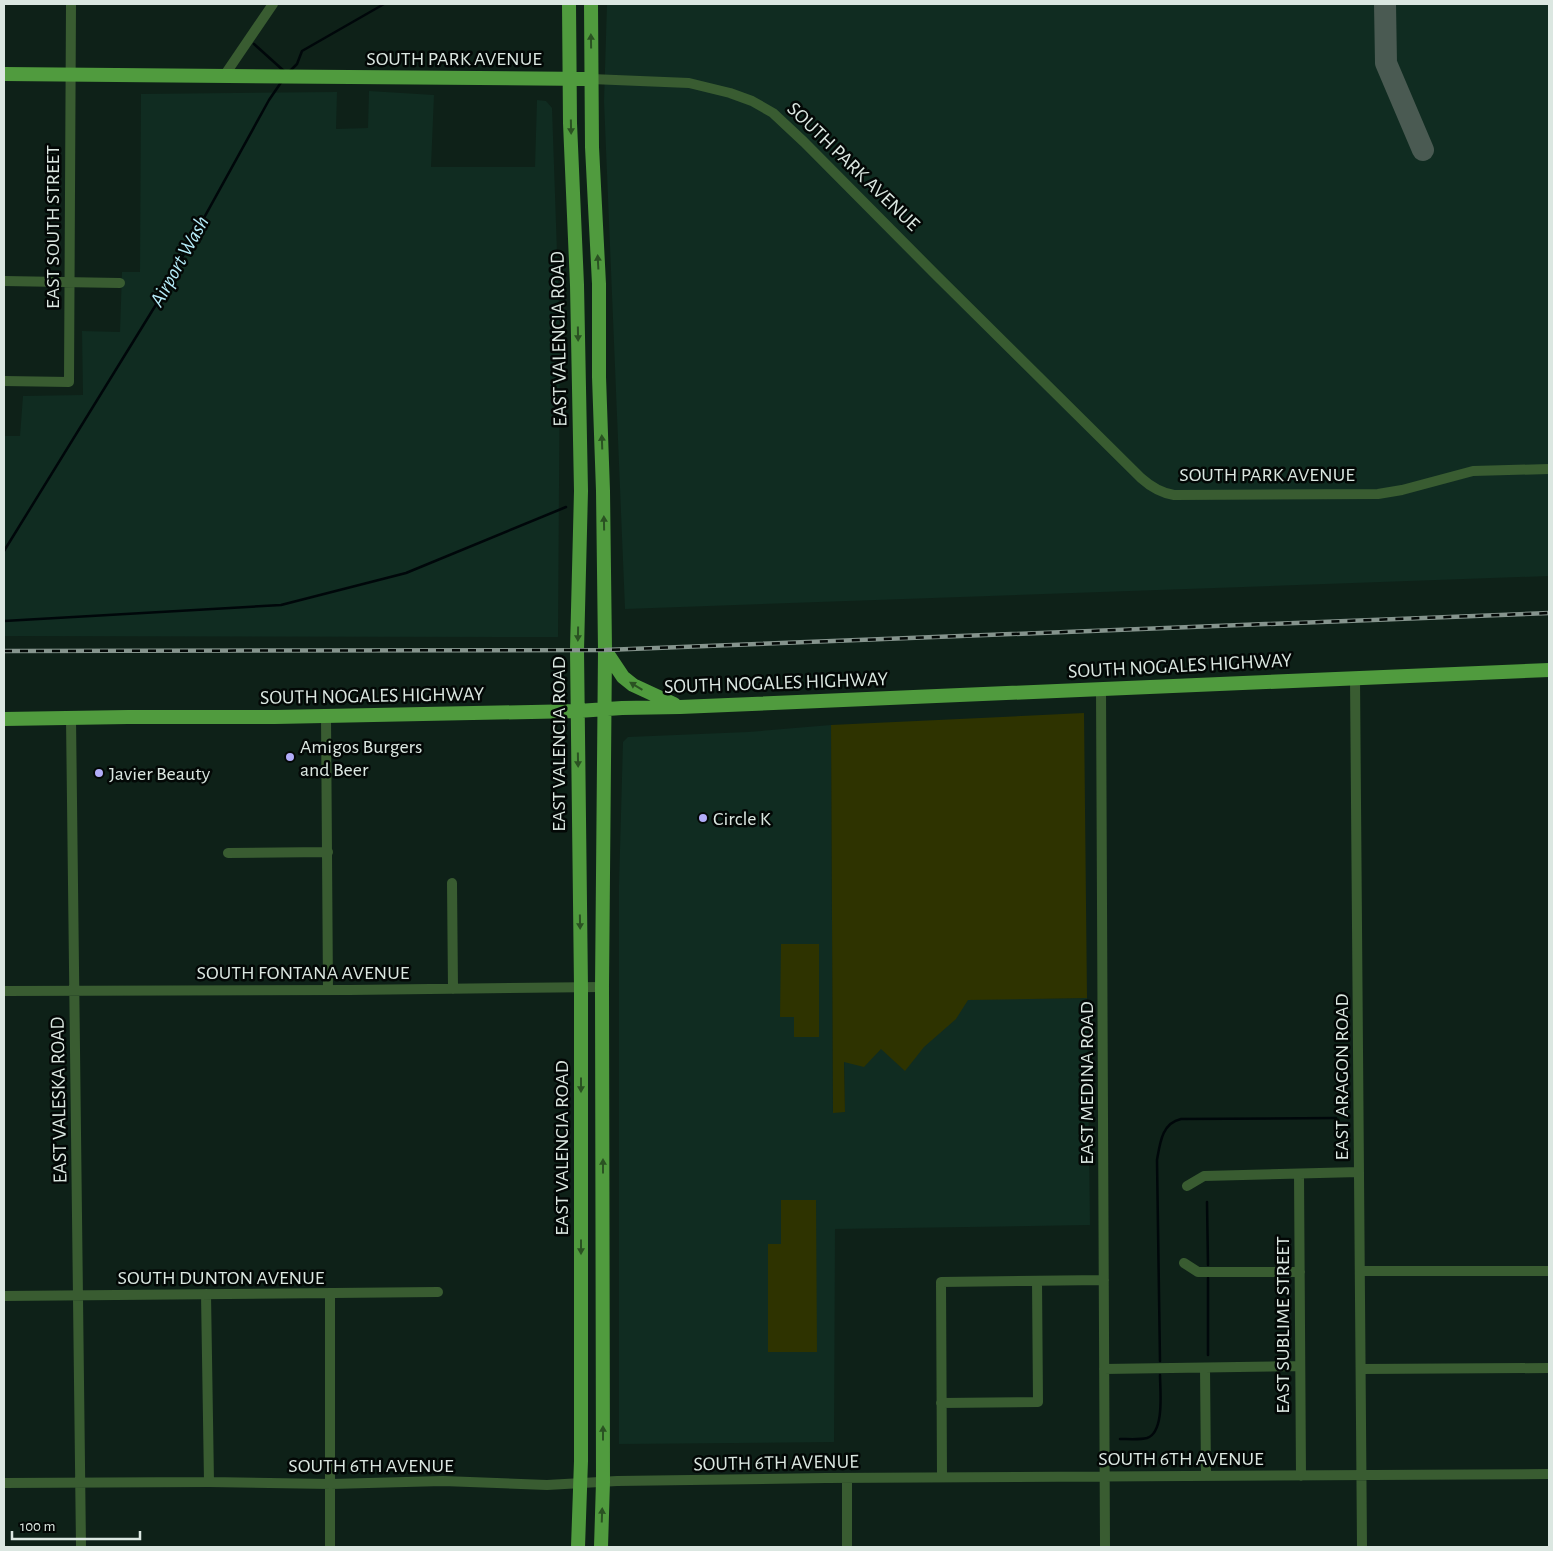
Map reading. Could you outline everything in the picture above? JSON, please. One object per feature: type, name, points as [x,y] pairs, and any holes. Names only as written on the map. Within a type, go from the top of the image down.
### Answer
[{"type":"main road","name":"EAST VALENCIA ROAD","points":[[570,4],[572,178],[577,285],[581,490],[578,711],[580,987],[580,1483],[578,1547]]},
{"type":"main road","name":"EAST VALENCIA ROAD","points":[[591,4],[592,147],[599,284],[606,708],[602,987],[603,1482],[601,1547]]},
{"type":"main road","name":"SOUTH PARK AVENUE","points":[[4,74],[71,73],[591,79]]},
{"type":"main road","points":[[577,285],[599,284]]},
{"type":"main road","points":[[581,490],[603,491]]},
{"type":"main road","points":[[605,650],[623,677],[633,685],[680,707]]},
{"type":"main road","name":"SOUTH NOGALES HIGHWAY","points":[[4,719],[578,711],[606,708],[680,707],[1549,670]]},
{"type":"main road","points":[[580,1201],[603,1201]]},
{"type":"street","name":"EAST SOUTH STREET","points":[[4,381],[69,382],[71,4]]},
{"type":"street","points":[[224,76],[273,4]]},
{"type":"street","name":"SOUTH PARK AVENUE","points":[[591,79],[689,83],[730,93],[752,101],[772,113],[804,142],[949,289],[1121,458],[1150,486],[1164,493],[1174,495],[1378,494],[1402,490],[1473,471],[1549,469]]},
{"type":"street","points":[[4,281],[120,282]]},
{"type":"street","name":"EAST ARAGON ROAD","points":[[1355,678],[1362,1547]]},
{"type":"street","name":"EAST MEDINA ROAD","points":[[1101,689],[1105,1547]]},
{"type":"street","points":[[326,716],[328,990]]},
{"type":"street","name":"EAST VALESKA ROAD","points":[[71,718],[81,1547]]},
{"type":"street","points":[[228,853],[328,852]]},
{"type":"street","points":[[452,883],[452,989]]},
{"type":"street","name":"SOUTH FONTANA AVENUE","points":[[4,991],[602,987]]},
{"type":"street","points":[[1187,1186],[1204,1176],[1359,1172]]},
{"type":"street","name":"EAST SUBLIME STREET","points":[[1299,1174],[1301,1476]]},
{"type":"street","points":[[1184,1263],[1198,1272],[1300,1272]]},
{"type":"street","points":[[1360,1270],[1549,1271]]},
{"type":"street","points":[[942,1477],[941,1282],[1104,1280]]},
{"type":"street","points":[[942,1403],[1038,1402],[1037,1281]]},
{"type":"street","name":"SOUTH DUNTON AVENUE","points":[[4,1296],[438,1292]]},
{"type":"street","points":[[330,1293],[330,1547]]},
{"type":"street","points":[[206,1294],[209,1482]]},
{"type":"street","points":[[1104,1369],[1300,1366]]},
{"type":"street","points":[[1205,1368],[1206,1476]]},
{"type":"street","points":[[1361,1369],[1549,1368]]},
{"type":"street","name":"SOUTH 6TH AVENUE","points":[[4,1483],[209,1482],[331,1484],[444,1481],[547,1485],[603,1482],[846,1478],[1549,1474]]},
{"type":"street","points":[[846,1478],[847,1547]]},
{"type":"shaded area","points":[[607,4],[1549,4],[1549,576],[625,609],[604,101]]},
{"type":"shaded area","points":[[369,91],[434,95],[431,167],[535,167],[537,100],[546,101],[552,108],[560,339],[558,637],[4,636],[4,436],[20,436],[23,396],[83,395],[82,331],[120,332],[122,272],[140,272],[141,94],[337,92],[336,129],[368,128]]},
{"type":"shaded area","points":[[831,725],[833,1112],[845,1112],[843,1001],[1087,998],[1090,1225],[835,1229],[834,1442],[619,1444],[619,886],[623,742],[628,737],[748,732]]},
{"type":"green space","points":[[1084,713],[1087,998],[968,1000],[956,1019],[924,1047],[905,1071],[881,1049],[864,1067],[844,1062],[845,1112],[833,1113],[831,725]]},
{"type":"green space","points":[[781,944],[819,944],[819,1037],[794,1037],[794,1017],[780,1017]]},
{"type":"green space","points":[[781,1200],[816,1200],[817,1352],[768,1352],[768,1244],[781,1244]]},
{"type":"waterway","name":"Airport Wash","points":[[290,71],[297,64],[302,51],[384,4]]},
{"type":"waterway","points":[[254,44],[284,71]]},
{"type":"waterway","name":"Airport Wash","points":[[4,551],[157,303],[269,100],[282,81]]},
{"type":"waterway","points":[[4,621],[281,605],[406,573],[566,507]]},
{"type":"waterway","points":[[1160,1361],[1157,1160],[1166,1129],[1175,1121],[1181,1119],[1336,1118]]},
{"type":"waterway","points":[[1207,1202],[1208,1265]]},
{"type":"waterway","points":[[1208,1278],[1208,1355]]},
{"type":"waterway","points":[[1120,1439],[1144,1439],[1153,1434],[1157,1428],[1161,1400],[1160,1375]]},
{"type":"taxiway","points":[[1385,4],[1386,63],[1423,150]]},
{"type":"railway","points":[[4,651],[605,650],[1549,613]]},
{"type":"place","name":"Amigos Burgers and Beer","points":[[290,757]]},
{"type":"place","name":"Javier Beauty","points":[[99,773]]},
{"type":"place","name":"Circle K","points":[[703,818]]}]
